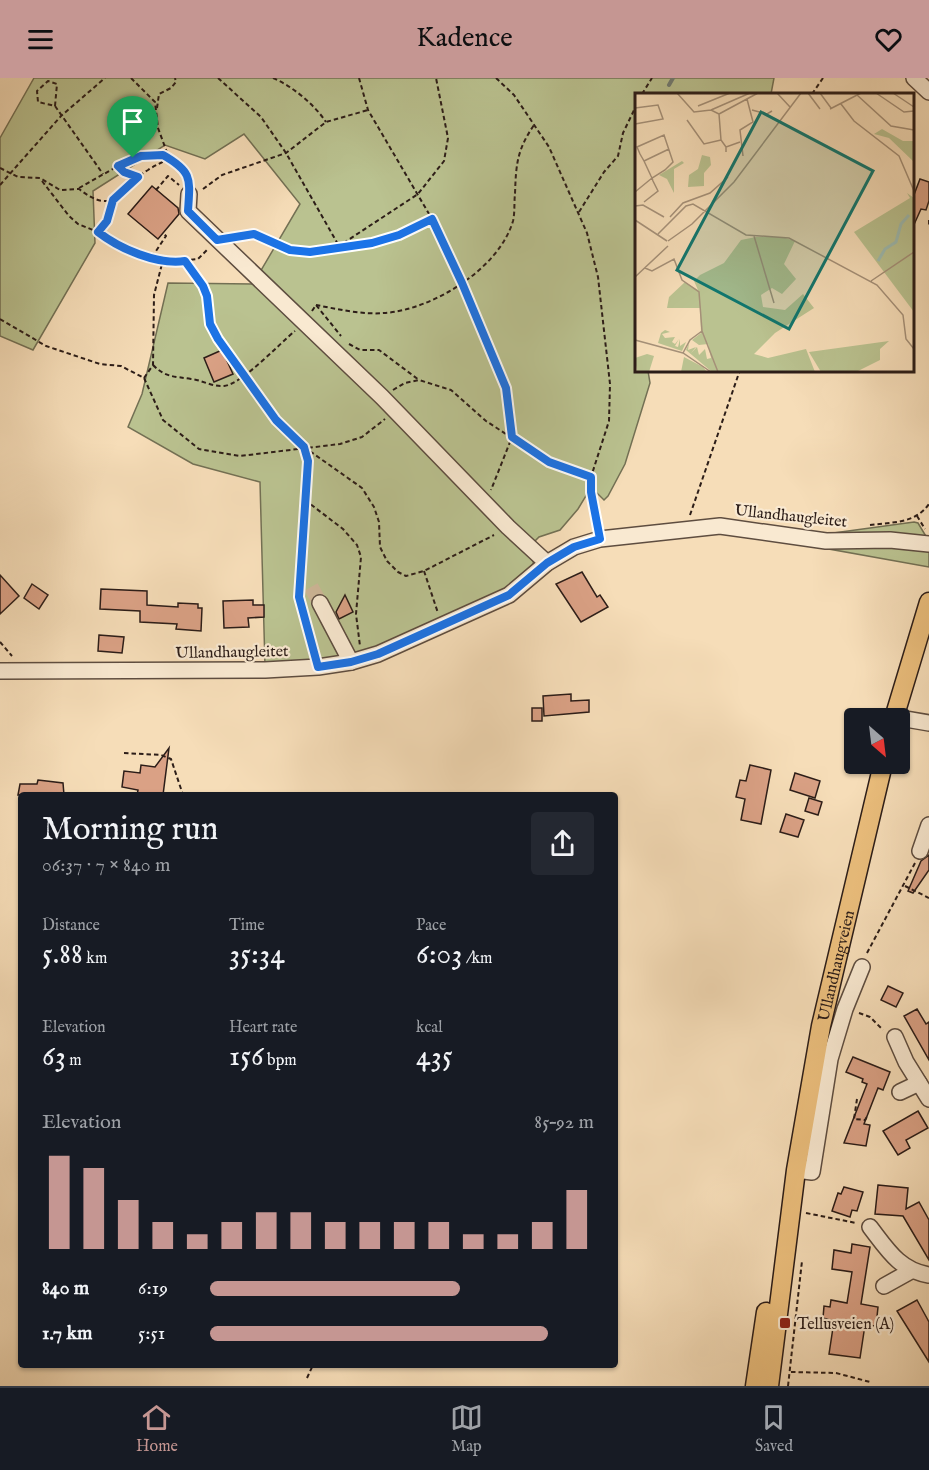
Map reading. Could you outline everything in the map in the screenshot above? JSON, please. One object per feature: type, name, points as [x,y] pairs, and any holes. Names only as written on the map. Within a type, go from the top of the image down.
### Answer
[{"type":"main road","points":[[897,708],[929,602]]},
{"type":"main road","name":"Ullandhaugveien","points":[[769,1386],[796,1170],[821,1026],[881,774]]},
{"type":"main road","name":"Ullandhaugveien","points":[[755,1386],[788,1188],[796,1170]]},
{"type":"street","points":[[914,78],[929,92]]},
{"type":"street","points":[[196,191],[188,211],[382,397],[508,527],[547,563]]},
{"type":"street","name":"Ullandhaugleitet","points":[[0,671],[318,667],[356,661],[509,595],[547,563],[574,547],[600,539],[732,526],[826,541],[927,537]]},
{"type":"street","points":[[320,603],[356,661]]},
{"type":"street","points":[[910,720],[929,723]]},
{"type":"street","points":[[920,851],[929,825]]},
{"type":"street","points":[[796,1170],[812,1172],[830,1059],[845,1009],[862,967]]},
{"type":"street","points":[[895,1037],[929,1100]]},
{"type":"street","points":[[900,1092],[919,1083]]},
{"type":"street","points":[[870,1227],[900,1264],[911,1271],[929,1275]]},
{"type":"street","points":[[884,1286],[911,1271]]},
{"type":"path","points":[[0,185],[61,116],[105,78]]},
{"type":"path","points":[[131,78],[155,102],[156,114],[169,158]]},
{"type":"path","points":[[156,114],[159,94],[171,88],[176,81],[175,78]]},
{"type":"path","points":[[218,78],[261,117],[286,153],[339,246]]},
{"type":"path","points":[[273,78],[320,113],[326,123]]},
{"type":"path","points":[[359,78],[368,110],[432,219],[462,283],[506,388],[512,437],[485,503]]},
{"type":"path","points":[[339,246],[418,194],[444,161],[448,138],[436,78]]},
{"type":"path","points":[[496,78],[514,94],[549,147],[579,212],[598,277],[610,384],[609,421],[591,477],[591,492],[600,539]]},
{"type":"path","points":[[643,93],[652,78]]},
{"type":"path","points":[[813,93],[823,78]]},
{"type":"path","points":[[55,106],[40,103],[37,98],[37,92],[48,81],[57,84],[55,106],[103,174]]},
{"type":"path","points":[[579,212],[604,172],[618,156],[623,133],[635,108]]},
{"type":"path","points":[[0,168],[18,177],[40,178],[60,190],[79,189],[118,166],[141,156],[163,155],[178,162],[187,173],[196,191],[222,175],[286,153],[326,123],[368,110]]},
{"type":"path","points":[[316,304],[382,314],[410,309],[462,283],[484,265],[505,240],[513,220],[516,173],[521,144],[535,124]]},
{"type":"path","points":[[98,232],[107,221],[113,200],[138,177],[169,158]]},
{"type":"path","points":[[118,166],[124,172],[138,177]]},
{"type":"path","points":[[156,190],[168,176]]},
{"type":"path","points":[[40,178],[69,216],[78,224],[98,232],[109,241],[163,260],[198,259],[217,240],[254,234],[290,250],[310,252],[372,243],[399,235],[432,219]]},
{"type":"path","points":[[79,189],[94,201],[113,200]]},
{"type":"path","points":[[929,220],[929,226]]},
{"type":"path","points":[[152,257],[166,236],[163,233]]},
{"type":"path","points":[[144,378],[153,365],[154,295],[163,260]]},
{"type":"path","points":[[185,261],[207,296],[210,324],[276,420],[304,447],[362,488],[374,507],[379,522],[380,547],[398,572],[406,576],[424,571],[508,527]]},
{"type":"path","points":[[316,304],[346,343],[360,350],[379,350],[419,380],[451,390],[486,421],[549,462],[591,477]]},
{"type":"path","points":[[153,365],[170,378],[192,379],[226,386],[244,375],[304,323],[316,304]]},
{"type":"path","points":[[0,319],[46,346],[100,364],[121,366],[144,378],[163,420],[199,449],[240,456],[340,444],[362,437],[395,411]]},
{"type":"path","points":[[683,531],[739,372]]},
{"type":"path","points":[[382,397],[405,383],[419,380]]},
{"type":"path","points":[[304,447],[308,461],[299,597],[318,667]]},
{"type":"path","points":[[305,500],[343,529],[357,545],[361,557],[356,614],[356,661]]},
{"type":"path","points":[[869,525],[917,516],[929,504]]},
{"type":"path","points":[[917,516],[927,537]]},
{"type":"path","points":[[424,571],[442,624]]},
{"type":"path","points":[[124,753],[161,755],[171,759],[182,792]]},
{"type":"path","points":[[862,967],[870,947],[911,874]]},
{"type":"path","points":[[905,886],[929,898]]},
{"type":"path","points":[[845,1009],[870,1017],[895,1037]]},
{"type":"path","points":[[857,1099],[854,1120],[865,1120],[868,1115]]},
{"type":"path","points":[[806,1213],[870,1227]]},
{"type":"path","points":[[788,1386],[799,1292]]},
{"type":"path","points":[[307,1378],[312,1368]]},
{"type":"path","points":[[790,1372],[836,1373],[870,1382]]},
{"type":"green space","points":[[34,78],[774,78],[771,93],[635,93],[635,372],[648,372],[650,383],[625,464],[608,496],[604,500],[595,491],[587,494],[578,509],[560,530],[539,537],[525,551],[533,561],[534,567],[508,588],[364,652],[325,662],[265,666],[260,482],[193,464],[128,427],[142,394],[168,283],[253,284],[300,204],[244,134],[205,159],[165,145],[93,191],[95,243],[33,350],[0,336],[0,138]]},
{"type":"green space","points":[[918,523],[927,538],[826,534]]},
{"type":"green space","points":[[874,545],[929,549],[929,567],[829,549],[829,546]]},
{"type":"building","points":[[920,179],[929,182],[929,201],[926,210],[921,209],[914,225],[914,195]]},
{"type":"building","points":[[152,186],[178,208],[179,214],[158,239],[128,214]]},
{"type":"building","points":[[222,350],[233,374],[214,382],[204,358]]},
{"type":"building","points":[[582,572],[597,597],[600,595],[608,607],[581,622],[556,584]]},
{"type":"building","points":[[0,575],[19,596],[0,614]]},
{"type":"building","points":[[32,584],[48,595],[39,609],[24,598]]},
{"type":"building","points":[[101,589],[147,591],[147,605],[178,607],[178,603],[198,604],[198,608],[202,608],[201,631],[176,629],[177,624],[140,622],[140,611],[100,609]]},
{"type":"building","points":[[345,595],[353,612],[339,619],[336,612]]},
{"type":"building","points":[[253,600],[253,605],[264,605],[264,617],[248,618],[249,627],[224,628],[223,601]]},
{"type":"building","points":[[99,635],[124,637],[122,653],[98,651]]},
{"type":"building","points":[[571,694],[571,701],[589,700],[589,712],[544,716],[543,696]]},
{"type":"building","points":[[532,708],[542,708],[542,721],[532,721]]},
{"type":"building","points":[[169,748],[163,792],[138,792],[138,790],[122,787],[124,771],[140,773],[141,765],[155,767]]},
{"type":"building","points":[[750,765],[771,770],[761,824],[741,820],[745,799],[736,797],[740,780],[746,781]]},
{"type":"building","points":[[795,773],[820,781],[815,798],[790,790]]},
{"type":"building","points":[[38,780],[63,783],[64,792],[19,792],[20,784],[37,784]]},
{"type":"building","points":[[809,798],[822,802],[818,815],[805,811]]},
{"type":"building","points":[[786,814],[804,820],[798,837],[780,832]]},
{"type":"building","points":[[929,855],[929,870],[913,893],[908,891],[921,861]]},
{"type":"building","points":[[888,986],[903,993],[896,1007],[881,1000]]},
{"type":"building","points":[[917,1009],[926,1024],[929,1022],[929,1060],[904,1016]]},
{"type":"building","points":[[853,1057],[890,1072],[883,1090],[878,1088],[864,1124],[870,1125],[866,1146],[844,1143],[867,1084],[862,1082],[863,1079],[846,1072]]},
{"type":"building","points":[[918,1111],[928,1128],[906,1140],[910,1148],[898,1155],[883,1131]]},
{"type":"building","points":[[878,1185],[908,1188],[906,1209],[919,1202],[929,1220],[929,1260],[903,1216],[875,1214]]},
{"type":"building","points":[[844,1187],[863,1192],[857,1211],[852,1210],[850,1217],[832,1211],[838,1193],[841,1194]]},
{"type":"building","points":[[852,1244],[870,1247],[861,1304],[878,1307],[876,1326],[865,1325],[860,1358],[829,1354],[834,1321],[823,1318],[824,1306],[830,1307],[831,1300],[847,1303],[852,1272],[832,1269],[834,1250],[851,1253]]},
{"type":"building","points":[[917,1300],[929,1322],[929,1362],[897,1311]]},
{"type":"waterway","points":[[669,85],[673,78]]},
{"type":"tunnel","points":[[311,587],[320,603]]},
{"type":"place","name":"Tellusveien (A)","points":[[785,1323]]},
{"type":"route","points":[[163,155],[178,162],[187,173],[188,211],[217,240],[254,234],[272,240],[290,250],[310,252],[372,243],[399,235],[432,219],[462,283],[506,388],[512,437],[549,462],[571,472],[591,477],[591,492],[600,539],[574,547],[547,563],[509,595],[378,654],[351,662],[318,667],[299,597],[308,461],[304,447],[276,420],[218,339],[210,324],[207,296],[203,286],[185,261],[163,260],[122,247],[109,241],[98,232],[107,221],[113,200],[138,177],[124,172],[118,166],[133,158],[163,155]]}]
